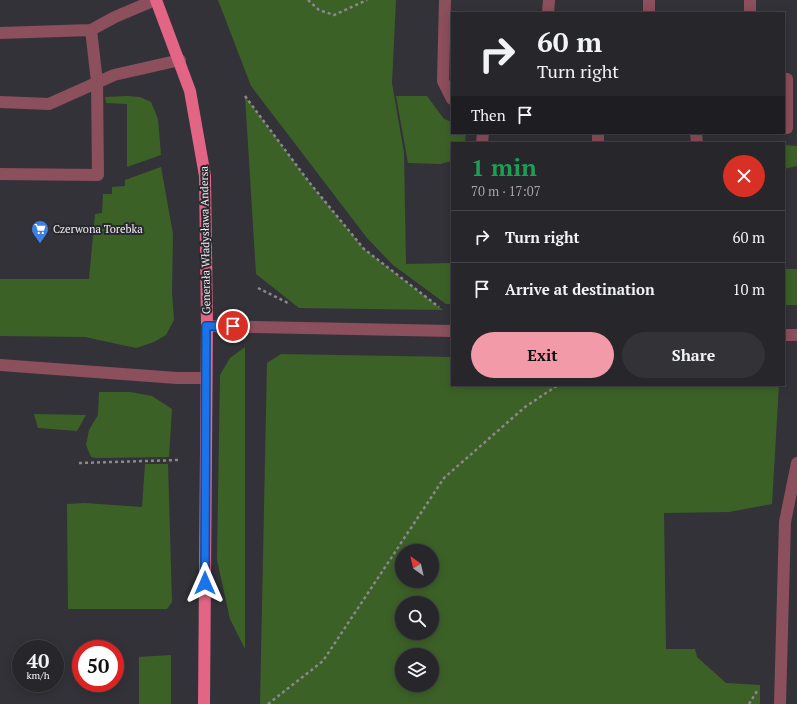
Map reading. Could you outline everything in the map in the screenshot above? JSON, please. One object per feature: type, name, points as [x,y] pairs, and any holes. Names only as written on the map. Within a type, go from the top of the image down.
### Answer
[{"type":"main road","name":"Generała Władysława Andersa","points":[[155,0],[180,60],[190,91],[205,176],[206,326],[204,704]]},
{"type":"street","points":[[0,33],[92,30],[115,17],[155,0]]},
{"type":"street","points":[[445,0],[443,81],[451,97]]},
{"type":"street","points":[[548,0],[548,12]]},
{"type":"street","points":[[649,0],[649,12]]},
{"type":"street","points":[[750,0],[750,12]]},
{"type":"street","points":[[0,174],[98,175],[97,82],[92,30]]},
{"type":"street","points":[[0,102],[49,104],[114,75],[180,60]]},
{"type":"street","points":[[789,79],[789,128]]},
{"type":"street","points":[[206,326],[451,331]]},
{"type":"street","points":[[785,335],[797,335]]},
{"type":"street","points":[[0,365],[177,378],[205,378]]},
{"type":"street","points":[[780,704],[785,522],[797,463]]},
{"type":"path","points":[[308,0],[319,10],[334,15],[367,0]]},
{"type":"path","points":[[245,96],[309,182],[364,249],[443,310]]},
{"type":"path","points":[[268,704],[323,662],[444,478],[525,407],[556,386]]},
{"type":"path","points":[[79,463],[179,460]]},
{"type":"green space","points":[[218,0],[396,0],[392,83],[404,153],[406,264],[451,263],[451,304],[446,304],[393,265],[367,238],[251,86]]},
{"type":"green space","points":[[245,96],[309,182],[364,249],[443,310],[299,308],[256,274]]},
{"type":"green space","points":[[396,96],[427,96],[444,119],[451,122],[451,134],[466,134],[465,142],[451,142],[451,161],[440,164],[408,163]]},
{"type":"green space","points":[[105,97],[140,97],[151,102],[158,119],[161,155],[127,167],[127,104],[106,103]]},
{"type":"green space","points":[[785,145],[797,146],[797,166],[785,169]]},
{"type":"green space","points":[[161,167],[173,234],[172,292],[174,320],[166,335],[154,342],[136,348],[85,337],[0,336],[0,279],[89,279],[95,214],[102,213],[103,194],[112,194],[112,187],[125,186],[125,180]]},
{"type":"green space","points":[[785,269],[797,269],[797,305],[785,305]]},
{"type":"green space","points":[[245,347],[245,649],[230,619],[217,560],[220,375],[230,358]]},
{"type":"green space","points":[[281,354],[451,357],[451,386],[779,386],[772,504],[729,512],[664,513],[666,649],[695,649],[697,657],[726,683],[760,685],[760,704],[260,704],[267,363]]},
{"type":"green space","points":[[99,392],[130,392],[152,396],[172,409],[169,457],[91,457],[86,445],[89,430],[98,415]]},
{"type":"green space","points":[[34,414],[86,415],[77,431],[38,428]]},
{"type":"green space","points":[[145,464],[168,464],[172,602],[167,609],[68,609],[67,504],[85,503],[142,507]]},
{"type":"green space","points":[[171,655],[171,704],[139,704],[139,657]]},
{"type":"place","name":"Czerwona Torebka","points":[[40,244]]},
{"type":"route","points":[[205,583],[206,326],[233,326]]}]
